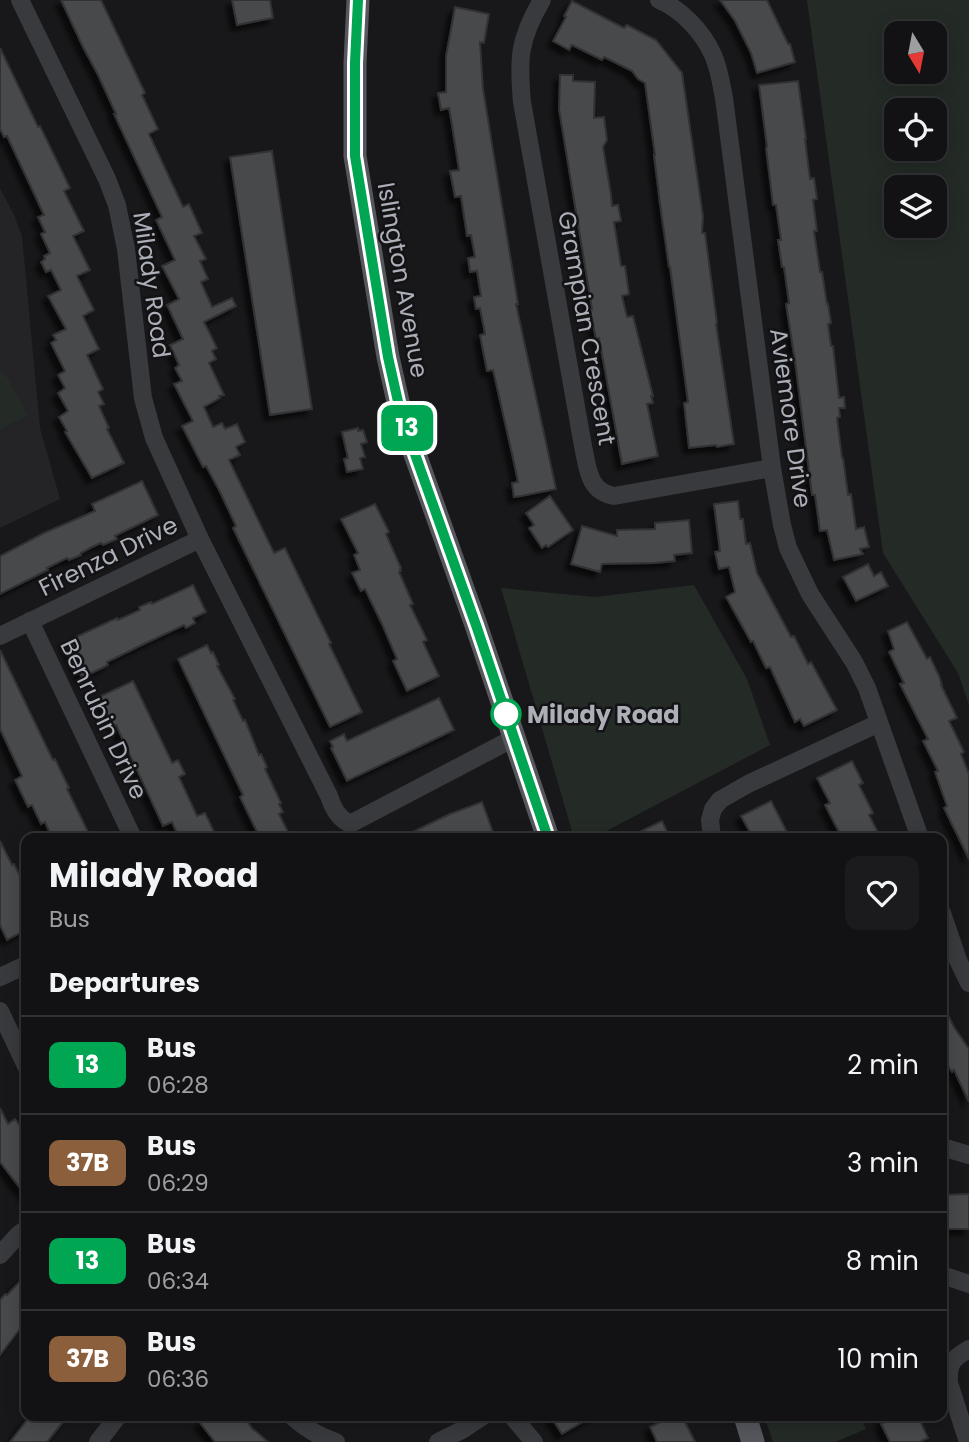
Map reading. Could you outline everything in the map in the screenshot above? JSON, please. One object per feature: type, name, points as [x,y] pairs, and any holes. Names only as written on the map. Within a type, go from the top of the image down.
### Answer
[{"type":"main road","name":"Islington Avenue","points":[[358,0],[355,156],[388,357],[401,415],[546,833]]},
{"type":"main road","points":[[747,1421],[754,1442]]},
{"type":"street","name":"Milady Road","points":[[20,0],[117,205],[126,249],[143,398],[154,438],[200,538],[333,808],[343,821],[350,824],[514,738]]},
{"type":"street","name":"Grampian Crescent","points":[[542,0],[523,39],[520,79],[522,102],[580,433],[592,481],[597,490],[614,496],[772,468]]},
{"type":"street","name":"Aviemore Drive","points":[[659,0],[688,20],[713,53],[719,72],[782,525],[798,572],[854,662],[867,688],[918,833]]},
{"type":"street","name":"Firenza Drive","points":[[0,636],[200,538]]},
{"type":"street","name":"Benrubin Drive","points":[[30,621],[131,833]]},
{"type":"street","points":[[711,833],[710,820],[713,809],[720,800],[748,784],[879,723]]},
{"type":"street","points":[[947,928],[969,982]]},
{"type":"street","points":[[0,977],[21,967]]},
{"type":"street","points":[[0,1011],[21,1055]]},
{"type":"street","points":[[947,1148],[969,1155]]},
{"type":"street","points":[[0,1255],[21,1233]]},
{"type":"street","points":[[947,1277],[969,1284]]},
{"type":"street","points":[[968,1442],[948,1374],[955,1357],[969,1349]]},
{"type":"street","points":[[97,1442],[114,1421]]},
{"type":"street","points":[[298,1421],[336,1442]]},
{"type":"street","points":[[438,1442],[476,1421]]},
{"type":"street","points":[[516,1421],[534,1442]]},
{"type":"shaded area","points":[[807,0],[969,0],[969,705],[958,673],[883,553]]},
{"type":"shaded area","points":[[0,188],[22,236],[40,428],[60,499],[0,528]]},
{"type":"shaded area","points":[[0,370],[5,374],[28,415],[0,429]]},
{"type":"shaded area","points":[[694,585],[747,679],[770,745],[603,833],[573,833],[501,588],[595,597]]},
{"type":"shaded area","points":[[766,1421],[862,1421],[866,1429],[835,1442],[773,1442]]},
{"type":"building","points":[[61,0],[101,0],[145,93],[142,95],[158,129],[149,134],[183,207],[189,204],[202,233],[194,236],[206,259],[200,261],[208,279],[201,282],[212,307],[232,298],[236,306],[204,322],[217,348],[212,351],[216,359],[209,363],[224,395],[204,407],[213,427],[222,423],[225,429],[237,424],[245,442],[236,447],[240,455],[229,460],[274,553],[285,548],[362,712],[330,727],[233,528],[236,526],[220,492],[206,466],[203,467],[182,426],[193,421],[174,384],[182,381],[175,368],[179,365],[170,345],[183,339],[167,305],[179,299],[162,266],[175,260],[156,220],[162,217]]},
{"type":"building","points":[[232,0],[270,0],[273,18],[237,25]]},
{"type":"building","points":[[720,0],[767,0],[790,44],[795,62],[757,73],[751,53],[735,21]]},
{"type":"building","points":[[572,1],[624,28],[627,25],[656,40],[682,73],[703,216],[702,233],[705,233],[734,444],[689,448],[684,403],[688,402],[645,83],[632,71],[604,57],[602,60],[572,45],[569,50],[553,41]]},
{"type":"building","points":[[455,7],[489,14],[484,43],[480,42],[483,89],[516,304],[556,489],[514,497],[512,483],[518,482],[513,458],[493,370],[487,371],[480,335],[485,334],[480,308],[476,309],[474,297],[481,296],[477,271],[470,272],[468,258],[475,257],[471,235],[467,236],[461,196],[455,197],[450,171],[459,170],[449,108],[441,110],[438,93],[446,92],[446,56]]},
{"type":"building","points":[[0,48],[70,188],[64,191],[84,231],[73,236],[90,270],[77,276],[94,310],[83,316],[99,349],[87,355],[103,389],[98,392],[104,404],[99,406],[124,463],[92,478],[59,417],[68,411],[58,393],[65,388],[58,375],[65,371],[51,343],[56,340],[53,335],[66,329],[48,296],[61,290],[51,270],[46,272],[41,262],[45,259],[44,256],[50,253],[41,234],[45,232],[38,217],[44,215],[7,136],[4,137],[0,129]]},
{"type":"building","points":[[560,75],[573,75],[573,81],[595,82],[594,118],[604,117],[607,140],[603,147],[612,206],[618,205],[621,221],[614,222],[621,266],[625,266],[629,294],[622,296],[627,317],[633,316],[653,396],[653,403],[647,404],[658,456],[622,464],[599,338],[596,339],[590,309],[559,109]]},
{"type":"building","points":[[798,81],[810,179],[814,178],[817,199],[813,200],[817,231],[814,231],[831,323],[828,324],[839,398],[844,397],[845,408],[839,408],[840,417],[837,418],[842,458],[856,529],[864,527],[869,547],[860,549],[863,554],[834,560],[827,530],[820,531],[815,495],[812,495],[759,85]]},
{"type":"building","points":[[272,151],[312,409],[270,415],[230,157]]},
{"type":"building","points":[[358,428],[358,431],[363,430],[367,442],[361,444],[365,457],[360,458],[363,469],[347,472],[344,459],[348,458],[342,432]]},
{"type":"building","points":[[142,481],[158,515],[115,536],[117,539],[103,545],[101,543],[69,560],[67,558],[0,594],[0,556],[95,511],[92,504]]},
{"type":"building","points":[[550,496],[573,530],[548,547],[546,545],[542,548],[529,528],[534,525],[526,513]]},
{"type":"building","points":[[738,501],[746,544],[750,543],[757,573],[791,637],[794,636],[808,664],[811,662],[837,710],[804,726],[800,719],[795,722],[770,667],[766,668],[726,597],[735,592],[729,567],[719,569],[715,552],[720,551],[714,504]]},
{"type":"building","points":[[375,504],[389,532],[386,534],[401,568],[399,572],[413,604],[410,605],[427,640],[423,642],[439,676],[407,691],[393,661],[397,659],[382,624],[365,589],[361,591],[352,573],[360,570],[354,555],[358,553],[341,519]]},
{"type":"building","points":[[689,520],[692,553],[674,555],[675,561],[602,564],[600,572],[571,564],[582,526],[617,536],[617,530],[655,529],[655,523]]},
{"type":"building","points":[[868,564],[874,576],[881,572],[888,586],[856,601],[843,577]]},
{"type":"building","points":[[193,585],[206,612],[193,618],[195,623],[186,628],[184,625],[146,643],[82,678],[65,642]]},
{"type":"building","points":[[907,622],[927,659],[930,657],[957,718],[949,721],[964,752],[961,754],[969,774],[969,859],[944,808],[947,806],[935,772],[938,771],[923,741],[928,739],[900,684],[904,683],[889,652],[894,649],[888,631]]},
{"type":"building","points":[[207,645],[211,653],[213,652],[219,665],[217,666],[267,767],[265,769],[281,803],[279,804],[283,812],[279,814],[288,833],[258,833],[240,797],[243,795],[178,659]]},
{"type":"building","points":[[0,650],[89,833],[50,833],[45,822],[41,824],[32,805],[28,807],[15,780],[22,776],[0,729]]},
{"type":"building","points":[[133,681],[172,763],[178,760],[185,774],[179,777],[197,816],[205,813],[215,833],[177,833],[172,822],[163,826],[116,725],[113,726],[99,697]]},
{"type":"building","points":[[439,698],[454,730],[347,781],[330,741],[344,734],[347,741]]},
{"type":"building","points":[[852,761],[863,783],[859,785],[873,813],[869,815],[878,833],[839,833],[825,805],[830,803],[817,778]]},
{"type":"building","points":[[771,801],[787,833],[750,833],[741,816]]},
{"type":"building","points":[[482,802],[493,833],[410,833]]},
{"type":"building","points":[[662,821],[668,833],[637,833]]},
{"type":"building","points":[[0,841],[21,878],[21,933],[7,940],[0,925]]},
{"type":"building","points":[[947,1013],[969,1049],[969,1102],[954,1070],[952,1072],[947,1064]]},
{"type":"building","points":[[0,1108],[8,1124],[15,1119],[21,1127],[21,1189],[0,1162]]},
{"type":"building","points":[[969,1194],[969,1229],[947,1229],[947,1195]]},
{"type":"building","points":[[21,1280],[21,1328],[0,1355],[0,1300]]},
{"type":"building","points":[[26,1421],[64,1421],[47,1442],[10,1442]]},
{"type":"building","points":[[247,1421],[268,1442],[215,1442],[200,1423]]},
{"type":"building","points":[[553,1421],[584,1421],[562,1434]]},
{"type":"building","points":[[663,1421],[684,1421],[695,1442],[657,1442],[650,1427]]},
{"type":"building","points":[[920,1421],[928,1438],[919,1442],[890,1442],[881,1424]]},
{"type":"bus line","name":"13","points":[[358,0],[355,156],[388,357],[401,415],[546,833]]},
{"type":"place","name":"Milady Road","points":[[506,714]]}]
